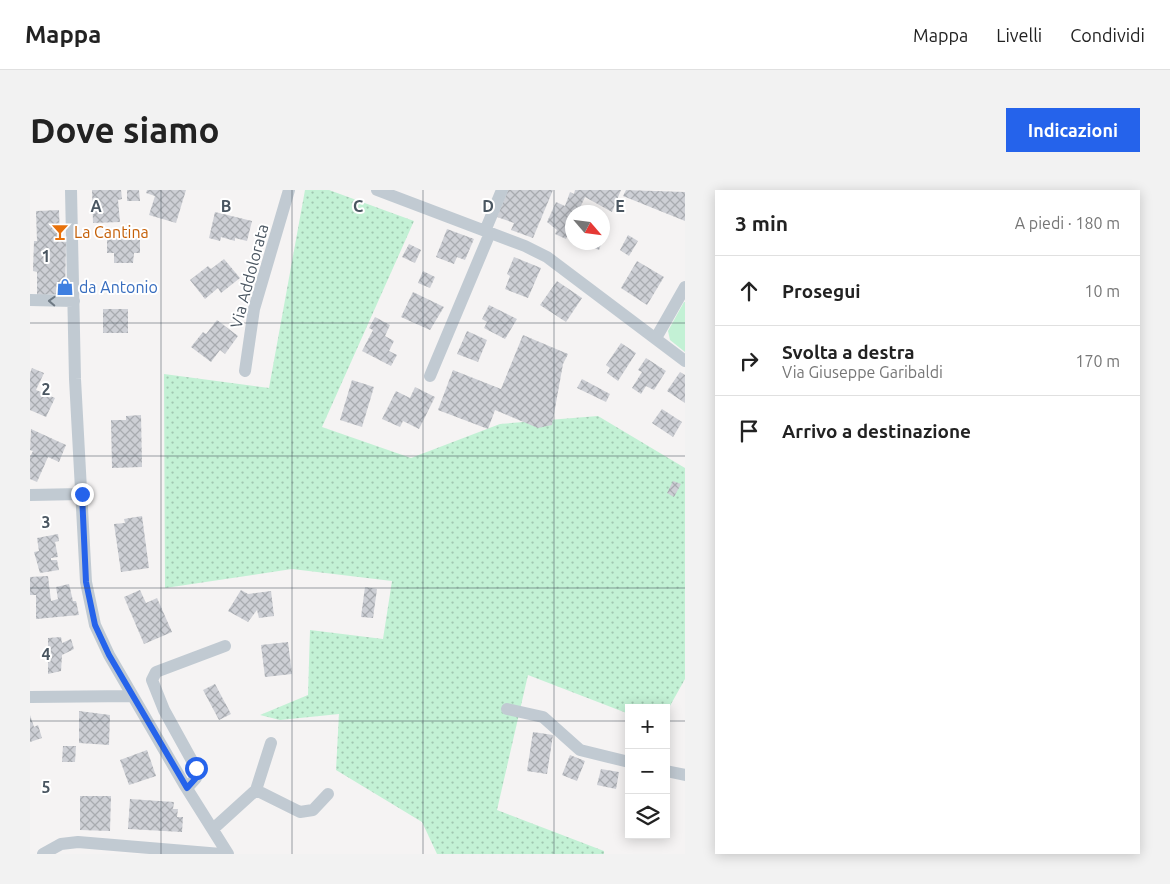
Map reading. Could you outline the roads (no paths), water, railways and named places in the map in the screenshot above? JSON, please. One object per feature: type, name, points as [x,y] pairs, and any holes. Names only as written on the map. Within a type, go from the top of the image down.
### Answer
[{"type":"street","points":[[71,190],[86,582],[95,625],[109,655],[228,854]]},
{"type":"street","name":"Via Addolorata","points":[[245,371],[254,309],[290,190]]},
{"type":"street","points":[[377,190],[488,232],[547,257],[656,338],[685,362]]},
{"type":"street","points":[[430,376],[488,232],[502,190]]},
{"type":"street","points":[[656,338],[685,287]]},
{"type":"street","points":[[30,300],[74,301]]},
{"type":"street","points":[[30,494],[82,494]]},
{"type":"street","points":[[187,788],[196,778],[196,768],[164,710],[152,680],[156,672],[224,646]]},
{"type":"street","points":[[30,697],[133,696]]},
{"type":"street","points":[[507,709],[543,717],[580,750],[625,761]]},
{"type":"street","points":[[213,829],[256,790],[271,743]]},
{"type":"street","points":[[670,772],[685,775]]},
{"type":"street","points":[[256,790],[300,812],[313,810],[328,794]]},
{"type":"street","points":[[44,854],[61,844],[78,842],[135,850],[221,854]]},
{"type":"place","name":"La Cantina","points":[[60,232]]},
{"type":"place","name":"da Antonio","points":[[65,287]]}]
